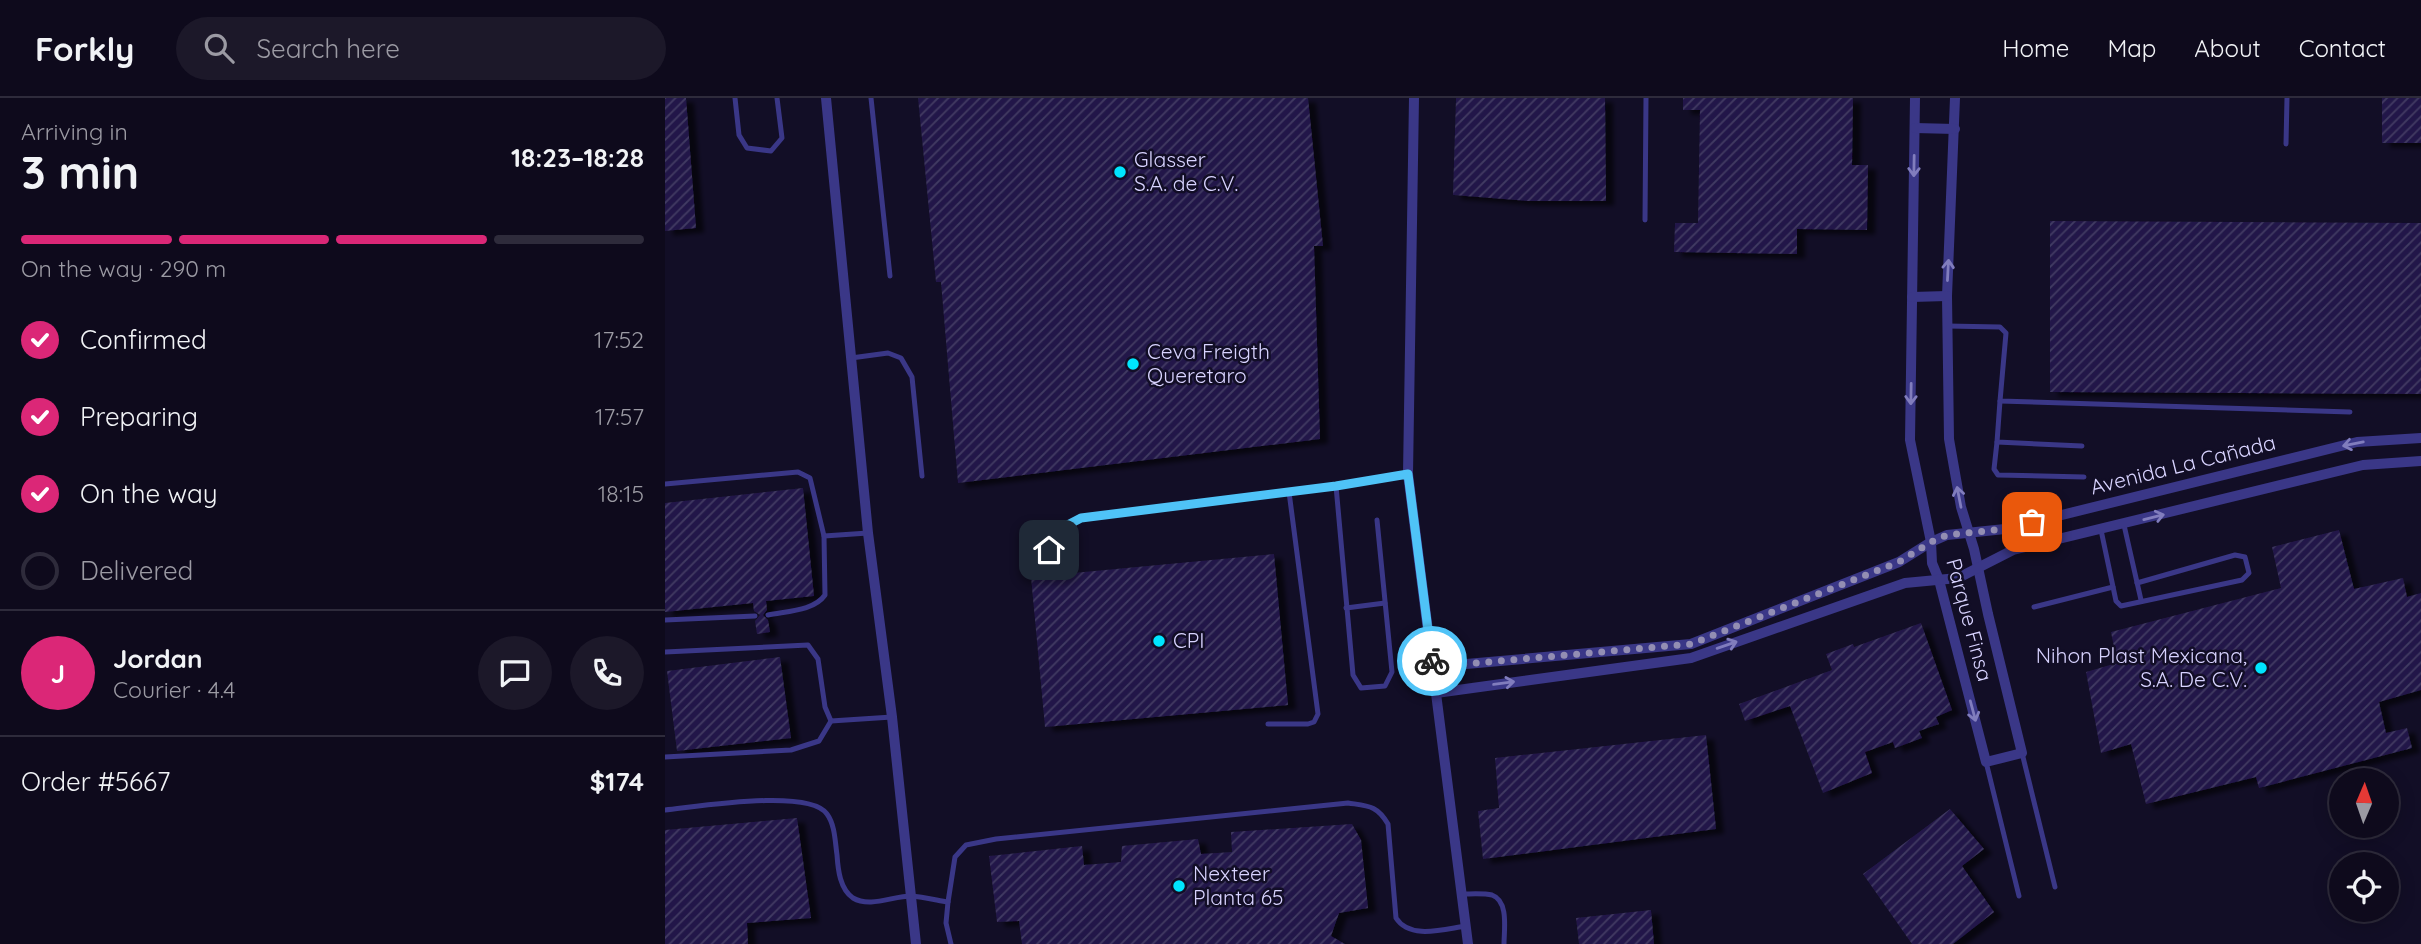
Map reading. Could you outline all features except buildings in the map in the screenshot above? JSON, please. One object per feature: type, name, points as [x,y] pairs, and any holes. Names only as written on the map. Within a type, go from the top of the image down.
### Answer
[{"type":"street","points":[[826,98],[868,533],[892,717],[916,944]]},
{"type":"street","points":[[1414,98],[1408,474],[1468,944]]},
{"type":"street","name":"Parque Finsa","points":[[1916,98],[1910,440],[1931,542],[1932,563],[1940,580],[1986,761]]},
{"type":"street","points":[[1955,98],[1947,296],[1949,439],[1961,507],[1974,549],[2022,753],[1986,761]]},
{"type":"street","points":[[1915,128],[1955,128]]},
{"type":"street","points":[[1912,297],[1947,296]]},
{"type":"street","name":"Avenida La Cañada","points":[[1432,667],[1691,644],[1899,562],[1947,535],[2005,529],[2357,442],[2421,438]]},
{"type":"street","points":[[1436,692],[1691,658],[1905,583],[1958,578],[2013,551],[2363,465],[2421,461]]},
{"type":"lane","points":[[735,98],[739,135],[747,148],[771,152],[782,138],[777,98]]},
{"type":"lane","points":[[871,98],[890,276]]},
{"type":"lane","points":[[1645,220],[1646,98]]},
{"type":"lane","points":[[2286,145],[2287,98]]},
{"type":"lane","points":[[1947,326],[2000,327],[2006,333],[1994,469],[1998,475],[2084,477]]},
{"type":"lane","points":[[851,358],[888,353],[901,358],[912,377],[922,476]]},
{"type":"lane","points":[[2000,401],[2350,412]]},
{"type":"lane","points":[[1997,442],[2082,446]]},
{"type":"lane","points":[[665,484],[798,472],[810,478],[824,536],[825,594],[820,602],[768,615]]},
{"type":"lane","points":[[1049,550],[1060,529],[1081,518],[1336,486],[1408,474]]},
{"type":"lane","points":[[1336,486],[1353,675],[1361,688],[1385,686],[1392,672],[1377,520]]},
{"type":"lane","points":[[1268,724],[1308,724],[1314,722],[1318,714],[1289,492]]},
{"type":"lane","points":[[2124,525],[2141,600]]},
{"type":"lane","points":[[2101,530],[2116,601],[2121,606],[2242,580],[2249,573],[2245,558],[2235,555],[2137,583]]},
{"type":"lane","points":[[824,536],[868,533]]},
{"type":"lane","points":[[2033,607],[2113,587]]},
{"type":"lane","points":[[1346,608],[1385,603]]},
{"type":"lane","points":[[665,620],[755,616]]},
{"type":"lane","points":[[665,652],[808,645],[818,659],[825,707],[831,720]]},
{"type":"lane","points":[[831,720],[892,717]]},
{"type":"lane","points":[[665,757],[791,750],[819,741],[831,720]]},
{"type":"lane","points":[[2022,753],[2055,887]]},
{"type":"lane","name":"Parque Finsa","points":[[1986,761],[2019,896]]},
{"type":"lane","points":[[665,810],[745,802],[813,802],[826,812],[834,829],[838,866],[845,891],[856,900],[866,902],[910,896],[948,902]]},
{"type":"lane","points":[[951,944],[946,923],[948,902],[955,858],[966,845],[996,839],[1348,803],[1370,806],[1381,812],[1388,824],[1396,918],[1401,926],[1410,930],[1427,931],[1467,926]]},
{"type":"lane","points":[[1462,894],[1491,895],[1499,900],[1504,915],[1504,944]]},
{"type":"way so far","points":[[1432,661],[1432,667],[1691,644],[1899,562],[1947,535],[2005,529],[2032,522]]},
{"type":"place","name":"Glasser S.A. de C.V.","points":[[1120,172]]},
{"type":"place","name":"Ceva Freigth Queretaro","points":[[1133,364]]},
{"type":"place","name":"CPI","points":[[1159,641]]},
{"type":"place","name":"Nihon Plast Mexicana, S.A. De C.V.","points":[[2261,668]]},
{"type":"place","name":"Nexteer Planta 65","points":[[1179,886]]},
{"type":"route","points":[[1049,550],[1060,529],[1081,518],[1336,486],[1408,474],[1432,661]]}]
